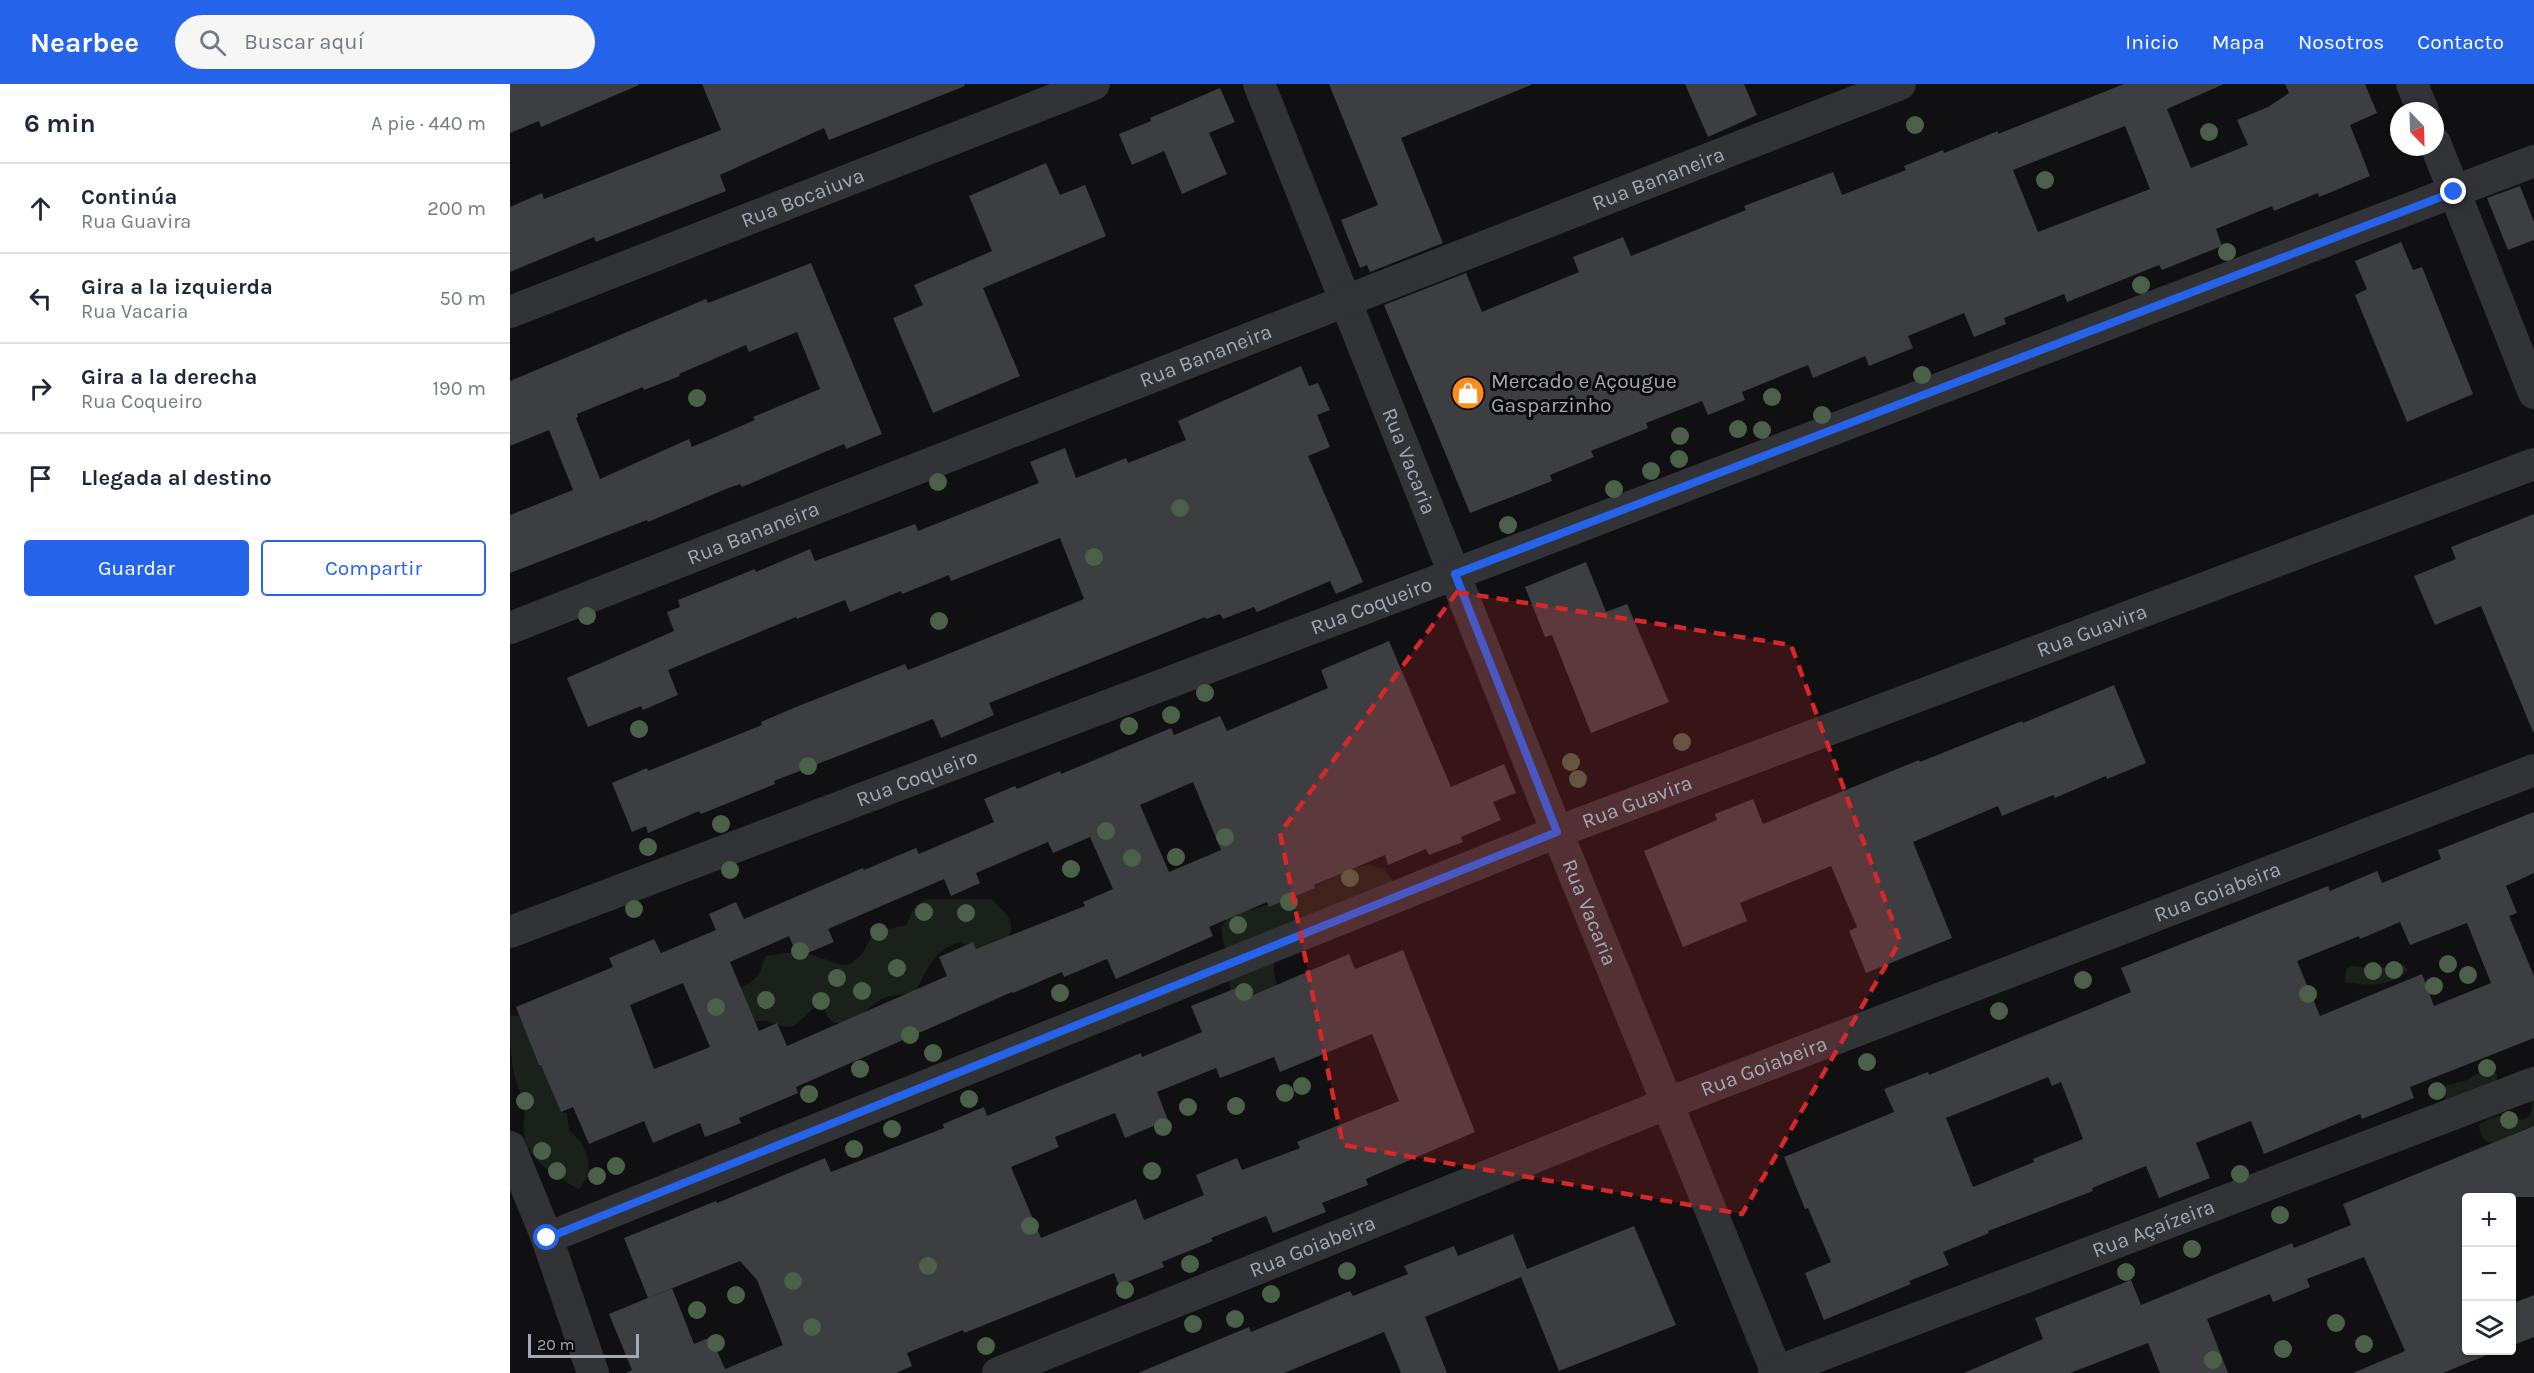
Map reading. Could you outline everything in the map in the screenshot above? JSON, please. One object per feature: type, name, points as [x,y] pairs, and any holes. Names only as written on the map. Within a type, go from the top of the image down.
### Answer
[{"type":"street","name":"Rua Bocaiuva","points":[[510,312],[1094,84]]},
{"type":"street","name":"Rua Vacaria","points":[[1259,84],[1666,1104],[1776,1373]]},
{"type":"street","name":"Rua Bananeira","points":[[510,628],[1900,84]]},
{"type":"street","points":[[2412,84],[2419,102]]},
{"type":"street","points":[[2440,156],[2534,393]]},
{"type":"street","name":"Rua Coqueiro","points":[[510,932],[1455,574],[2534,161]]},
{"type":"street","name":"Rua Guavira","points":[[547,1238],[1557,832],[2534,464]]},
{"type":"street","name":"Rua Goiabeira","points":[[998,1373],[1666,1104],[2534,770]]},
{"type":"street","name":"Rua Açaízeira","points":[[1776,1373],[2534,1083]]},
{"type":"street","points":[[510,1147],[547,1238],[593,1373]]},
{"type":"highlighted area","points":[[1457,592],[1791,645],[1900,941],[1742,1214],[1343,1145],[1280,833]]},
{"type":"shaded area","points":[[1369,865],[1385,869],[1394,884],[1274,961],[1277,988],[1267,1006],[1230,996],[1229,962],[1221,927],[1226,920],[1233,915],[1312,888],[1350,868]]},
{"type":"shaded area","points":[[929,899],[991,899],[1008,917],[1011,927],[1008,940],[976,951],[961,942],[952,945],[932,961],[915,992],[882,999],[859,1016],[844,1022],[834,1023],[827,1016],[824,1008],[815,1007],[794,1026],[785,1027],[766,1021],[737,1021],[713,999],[744,986],[754,979],[766,956],[800,951],[842,965],[851,964],[863,953],[871,937],[883,930],[907,925],[914,908]]},
{"type":"shaded area","points":[[2374,964],[2388,969],[2403,964],[2408,970],[2394,980],[2378,984],[2345,982],[2346,969],[2353,966],[2368,968]]},
{"type":"shaded area","points":[[510,1015],[524,1017],[561,1112],[567,1113],[569,1130],[581,1142],[588,1158],[589,1175],[579,1189],[547,1169],[528,1148],[524,1130],[525,1101],[516,1082],[512,1060]]},
{"type":"shaded area","points":[[2487,1068],[2497,1074],[2497,1082],[2444,1103],[2445,1086],[2467,1080]]},
{"type":"shaded area","points":[[2534,1097],[2534,1127],[2494,1143],[2487,1142],[2482,1136],[2479,1125],[2498,1116],[2518,1120],[2529,1116]]},
{"type":"building","points":[[510,84],[639,85],[541,127],[539,121],[510,133]]},
{"type":"building","points":[[702,84],[964,84],[965,86],[829,140],[824,128],[720,175],[726,191],[596,242],[594,237],[510,272],[510,207],[542,193],[544,199],[721,130]]},
{"type":"building","points":[[1329,84],[1531,85],[1401,138],[1443,243],[1370,272],[1367,265],[1360,268],[1341,220],[1378,205]]},
{"type":"building","points":[[1685,84],[1744,84],[1757,115],[1708,137]]},
{"type":"building","points":[[2124,84],[2224,84],[2167,109],[2191,168],[2248,145],[2237,120],[2268,107],[2289,93],[2285,84],[2365,84],[2377,113],[2350,125],[2370,176],[2319,197],[2318,193],[2274,211],[2272,206],[2216,229],[2222,246],[2162,270],[2159,265],[2067,302],[2064,294],[2004,318],[2006,324],[1974,337],[1964,313],[1908,336],[1913,348],[1869,366],[1865,356],[1813,378],[1808,365],[1742,392],[1745,400],[1708,415],[1702,401],[1646,423],[1648,428],[1591,451],[1594,457],[1550,475],[1552,481],[1470,513],[1384,305],[1466,273],[1482,312],[1579,272],[1573,257],[1623,237],[1631,256],[1746,210],[1744,206],[1833,172],[1842,195],[1906,170],[1904,166],[1943,150],[1944,153],[1998,131],[1998,134]],"holes":[[[2125,126],[2150,189],[2038,232],[2013,170]]]},
{"type":"building","points":[[1220,88],[1235,122],[1209,133],[1227,174],[1182,194],[1164,151],[1132,165],[1119,134]]},
{"type":"building","points":[[1046,163],[1060,195],[1085,185],[1106,236],[983,288],[1020,376],[933,413],[893,318],[923,305],[914,285],[992,251],[969,196]]},
{"type":"building","points":[[2520,186],[2534,222],[2534,240],[2508,250],[2487,198]]},
{"type":"building","points":[[2401,242],[2413,270],[2422,267],[2473,394],[2407,422],[2355,295],[2367,289],[2355,261]]},
{"type":"building","points":[[811,263],[882,434],[846,449],[844,444],[742,487],[740,484],[726,489],[648,522],[647,520],[510,573],[510,515],[573,490],[549,430],[510,446],[510,381],[706,299],[708,303]],"holes":[[[797,332],[820,389],[753,417],[755,420],[692,447],[689,439],[600,479],[576,418],[577,414],[643,387],[644,390],[680,376],[679,374],[746,345],[749,352]]]},
{"type":"building","points":[[1301,366],[1309,386],[1318,383],[1330,410],[1317,415],[1330,447],[1308,456],[1363,582],[1336,594],[1330,581],[1257,612],[1254,607],[1223,619],[1220,614],[1206,619],[1205,617],[989,703],[994,715],[941,738],[933,719],[774,781],[775,784],[701,814],[699,811],[648,833],[646,826],[632,832],[612,783],[762,725],[761,722],[796,707],[905,664],[908,670],[1084,599],[1060,538],[951,581],[949,575],[902,594],[901,591],[850,612],[845,600],[797,619],[796,617],[668,670],[678,695],[643,710],[641,706],[588,727],[567,678],[674,631],[667,612],[680,607],[678,600],[755,569],[756,572],[810,549],[815,561],[915,524],[918,531],[1039,483],[1030,462],[1065,448],[1076,478],[1126,458],[1128,463],[1186,440],[1178,421]]},
{"type":"building","points":[[2534,514],[2533,732],[2481,606],[2435,625],[2414,576],[2456,559],[2451,547]]},
{"type":"building","points":[[1586,562],[1606,612],[1627,604],[1669,702],[1591,733],[1552,635],[1545,637],[1525,587]]},
{"type":"building","points":[[1389,641],[1451,787],[1504,764],[1516,793],[1493,802],[1501,820],[1461,837],[1463,842],[1429,855],[1426,849],[1388,865],[1385,855],[1269,907],[1267,902],[1209,927],[1213,936],[1116,979],[1107,959],[1064,977],[1062,972],[796,1087],[798,1093],[739,1118],[741,1123],[705,1137],[700,1123],[653,1143],[644,1121],[589,1144],[573,1107],[561,1112],[516,1007],[613,967],[609,958],[654,939],[661,953],[716,930],[709,914],[736,902],[744,919],[863,868],[864,870],[916,848],[919,854],[994,822],[984,799],[1015,786],[1017,789],[1060,771],[1061,774],[1171,728],[1174,735],[1220,716],[1227,731],[1328,688],[1321,670]],"holes":[[[1193,782],[1221,850],[1169,872],[1140,805]],[[1090,837],[1113,889],[1083,902],[1085,906],[976,949],[973,942],[939,957],[947,976],[787,1046],[777,1023],[759,1031],[730,962],[789,936],[798,957],[834,942],[828,929],[944,879],[951,896],[980,883],[976,873],[1048,842],[1053,853]],[[683,983],[710,1047],[654,1069],[630,1005]]]},
{"type":"building","points":[[2114,685],[2146,763],[2107,779],[2106,776],[2055,798],[2053,795],[2002,816],[1998,806],[1913,842],[1952,938],[1866,973],[1849,931],[1857,927],[1831,866],[1740,903],[1747,921],[1683,947],[1644,851],[1717,820],[1715,814],[1753,799],[1763,824],[1919,760],[1920,762],[2022,721],[2023,723]]},
{"type":"building","points":[[2534,812],[2534,873],[2506,886],[2517,913],[2509,916],[2534,976],[2534,1038],[2410,1087],[2414,1098],[2362,1119],[2360,1114],[2264,1154],[2251,1121],[2196,1143],[2210,1178],[2159,1198],[2146,1166],[2092,1188],[2093,1191],[1988,1231],[1989,1233],[1943,1252],[1949,1265],[1909,1281],[1911,1284],[1824,1320],[1805,1273],[1831,1262],[1808,1208],[1805,1209],[1784,1157],[1894,1112],[1884,1089],[1928,1072],[1929,1075],[2131,992],[2121,968],[2328,886],[2330,891],[2377,871],[2382,883],[2441,859],[2438,850]],"holes":[[[2400,922],[2410,945],[2467,923],[2491,983],[2434,1006],[2422,974],[2320,1016],[2297,961]],[[2048,1077],[2052,1086],[2061,1082],[2083,1139],[1973,1187],[1946,1118]]]},
{"type":"building","points":[[1403,950],[1475,1132],[1366,1179],[1368,1185],[1322,1203],[1326,1212],[1273,1233],[1266,1216],[1211,1238],[1213,1241],[1162,1262],[1164,1267],[1119,1285],[1114,1273],[964,1333],[963,1330],[907,1353],[912,1366],[896,1373],[626,1373],[632,1370],[609,1314],[648,1298],[624,1238],[716,1201],[717,1203],[825,1158],[831,1172],[944,1128],[943,1124],[984,1107],[987,1116],[1141,1053],[1142,1057],[1202,1032],[1191,1006],[1239,987],[1244,999],[1349,954],[1355,969]],"holes":[[[1372,1034],[1399,1101],[1297,1142],[1300,1148],[1242,1170],[1237,1158],[1196,1175],[1204,1195],[1144,1220],[1136,1199],[1041,1238],[1011,1167],[1059,1147],[1055,1137],[1115,1113],[1125,1138],[1168,1120],[1157,1092],[1216,1068],[1220,1078],[1274,1057],[1280,1072]],[[740,1261],[757,1280],[783,1345],[725,1369],[711,1337],[694,1344],[672,1288]]]},
{"type":"building","points":[[2534,1126],[2534,1197],[2516,1197],[2516,1193],[2462,1193],[2462,1355],[2487,1355],[2443,1373],[2353,1373],[2405,1351],[2364,1257],[2307,1279],[2310,1287],[2273,1302],[2270,1294],[2207,1319],[2228,1373],[2160,1373],[2148,1343],[2070,1373],[1964,1373],[2043,1339],[2035,1318],[2131,1280],[2141,1305],[2292,1243],[2294,1248],[2351,1225],[2343,1204]]},
{"type":"building","points":[[1634,1226],[1676,1325],[1559,1371],[1521,1277],[1425,1317],[1447,1373],[1401,1373],[1384,1332],[1284,1373],[1138,1373],[1249,1327],[1251,1332],[1350,1291],[1353,1296],[1408,1274],[1404,1266],[1454,1246],[1458,1256],[1513,1234],[1527,1269]]},
{"type":"building","points":[[2534,1295],[2534,1337],[2516,1344],[2516,1302]]},
{"type":"place","name":"Mercado e Açougue Gasparzinho","points":[[1468,393]]},
{"type":"route","points":[[547,1238],[1557,832],[1455,574],[2454,192]]}]
